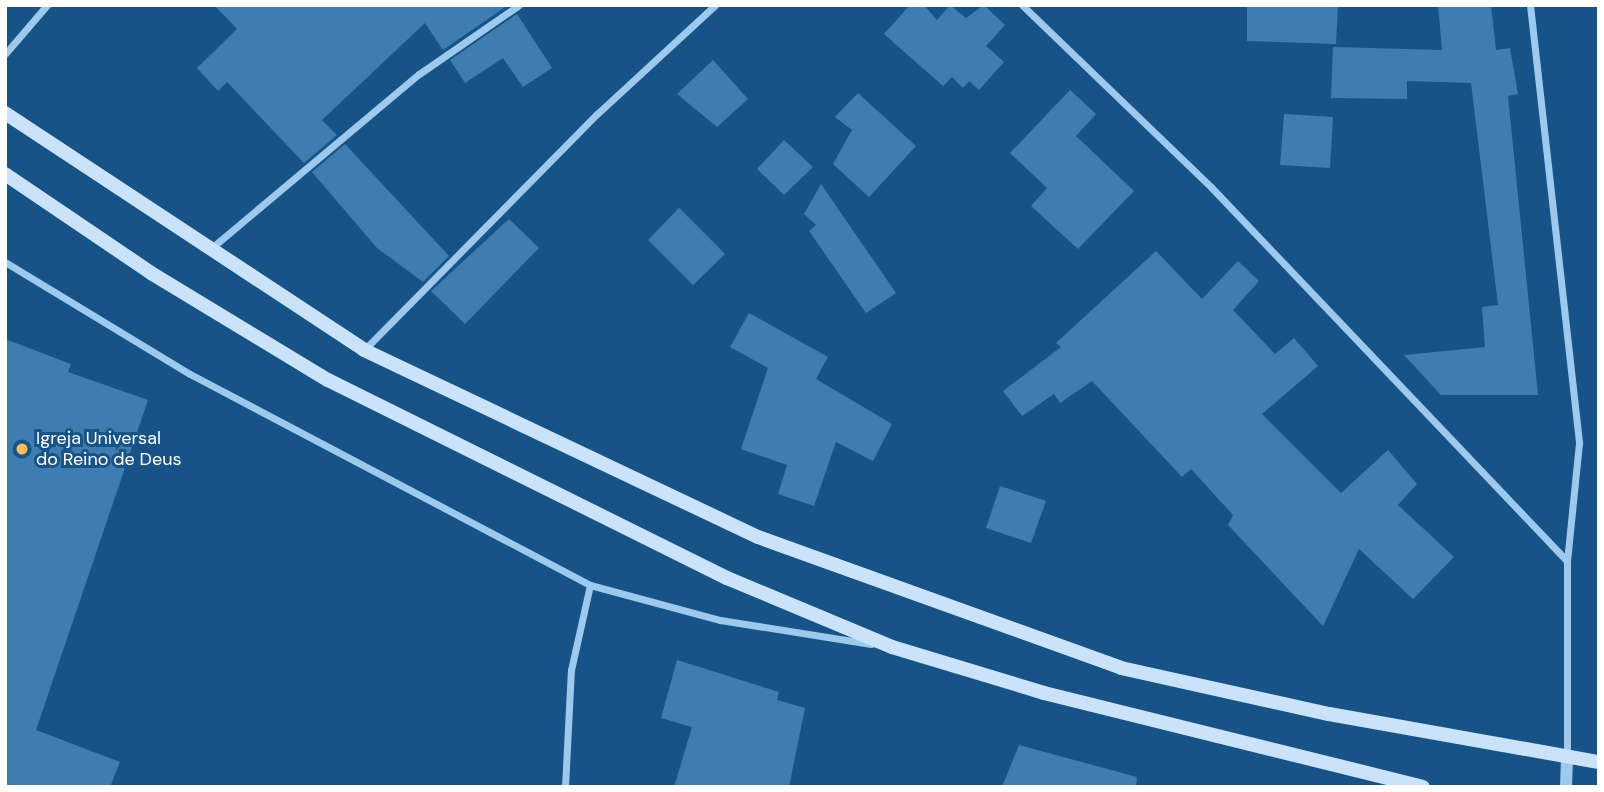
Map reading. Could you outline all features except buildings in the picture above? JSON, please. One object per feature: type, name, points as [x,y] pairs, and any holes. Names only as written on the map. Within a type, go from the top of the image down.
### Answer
[{"type":"main road","points":[[5,113],[207,252],[364,350],[758,537],[1108,663],[1329,714],[1599,762]]},
{"type":"main road","points":[[5,173],[151,273],[328,380],[727,578],[892,647],[1070,700],[1423,787]]},
{"type":"street","points":[[5,54],[47,5]]},
{"type":"street","points":[[207,252],[419,74],[519,5]]},
{"type":"street","points":[[364,350],[597,114],[715,5]]},
{"type":"street","points":[[1022,5],[1211,187],[1567,561]]},
{"type":"street","points":[[1530,5],[1579,443],[1567,561],[1566,787]]},
{"type":"street","points":[[5,262],[190,374],[590,584],[720,620],[892,647]]},
{"type":"street","points":[[565,787],[571,670],[590,584]]},
{"type":"place","name":"Igreja Universal do Reino de Deus","points":[[22,449]]}]
